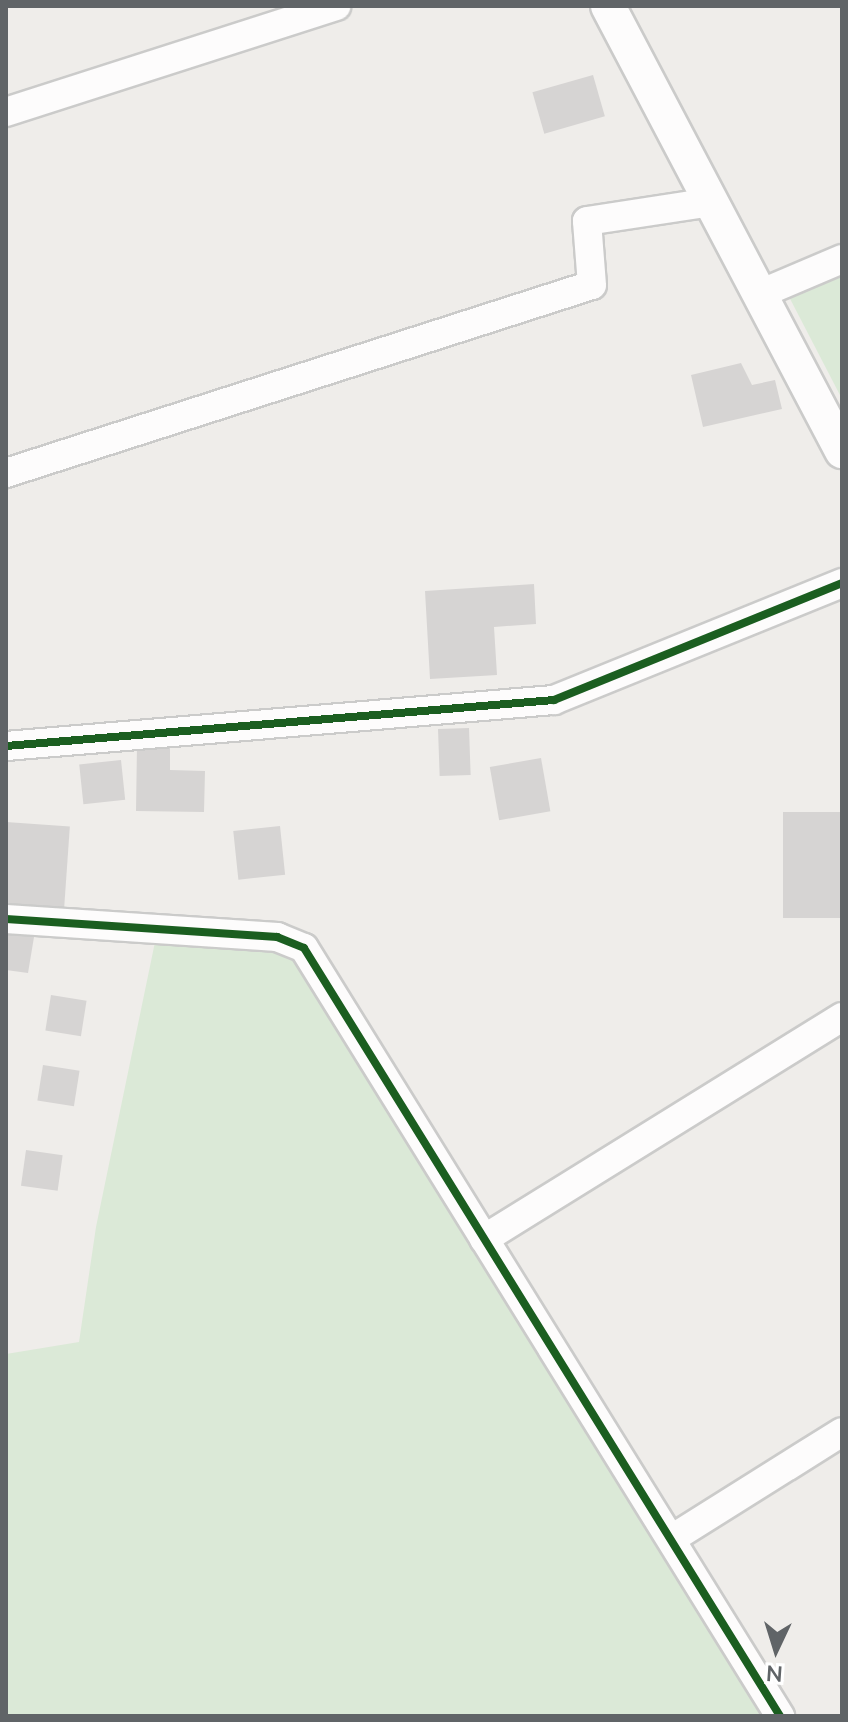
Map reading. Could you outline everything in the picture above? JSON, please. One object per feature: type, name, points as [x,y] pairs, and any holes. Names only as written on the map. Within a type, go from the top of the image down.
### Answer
[{"type":"street","points":[[6,112],[336,6]]},
{"type":"street","points":[[608,6],[842,451]]},
{"type":"street","points":[[6,473],[592,285],[587,221],[711,202]]},
{"type":"street","points":[[760,294],[842,259]]},
{"type":"street","points":[[6,746],[554,700],[842,583]]},
{"type":"street","points":[[6,919],[277,937],[304,948],[673,1538],[780,1716]]},
{"type":"street","points":[[484,1239],[842,1017]]},
{"type":"street","points":[[673,1538],[842,1432]]},
{"type":"green space","points":[[842,267],[842,399],[786,291]]},
{"type":"green space","points":[[155,942],[304,948],[780,1716],[6,1716],[6,1354],[79,1342],[96,1227]]},
{"type":"building","points":[[593,75],[605,116],[544,134],[532,92]]},
{"type":"building","points":[[741,363],[752,385],[775,380],[782,409],[703,427],[691,375]]},
{"type":"building","points":[[534,584],[536,624],[494,627],[497,675],[430,679],[425,591]]},
{"type":"building","points":[[469,728],[471,775],[440,776],[438,729]]},
{"type":"building","points":[[137,745],[170,746],[170,770],[205,771],[204,812],[136,811]]},
{"type":"building","points":[[541,758],[550,811],[499,820],[490,767]]},
{"type":"building","points":[[121,760],[125,800],[83,804],[79,764]]},
{"type":"building","points":[[783,812],[842,812],[842,918],[783,918]]},
{"type":"building","points":[[6,822],[70,826],[64,909],[6,905]]},
{"type":"building","points":[[280,826],[285,875],[238,880],[233,831]]},
{"type":"building","points":[[6,933],[34,937],[28,973],[6,970]]},
{"type":"building","points":[[51,995],[87,1001],[81,1036],[45,1031]]},
{"type":"building","points":[[43,1065],[80,1071],[74,1106],[37,1101]]},
{"type":"building","points":[[26,1150],[63,1155],[58,1191],[21,1186]]},
{"type":"cycle path","points":[[6,746],[554,700],[842,583]]},
{"type":"cycle path","points":[[6,919],[277,937],[304,948],[780,1716]]}]
